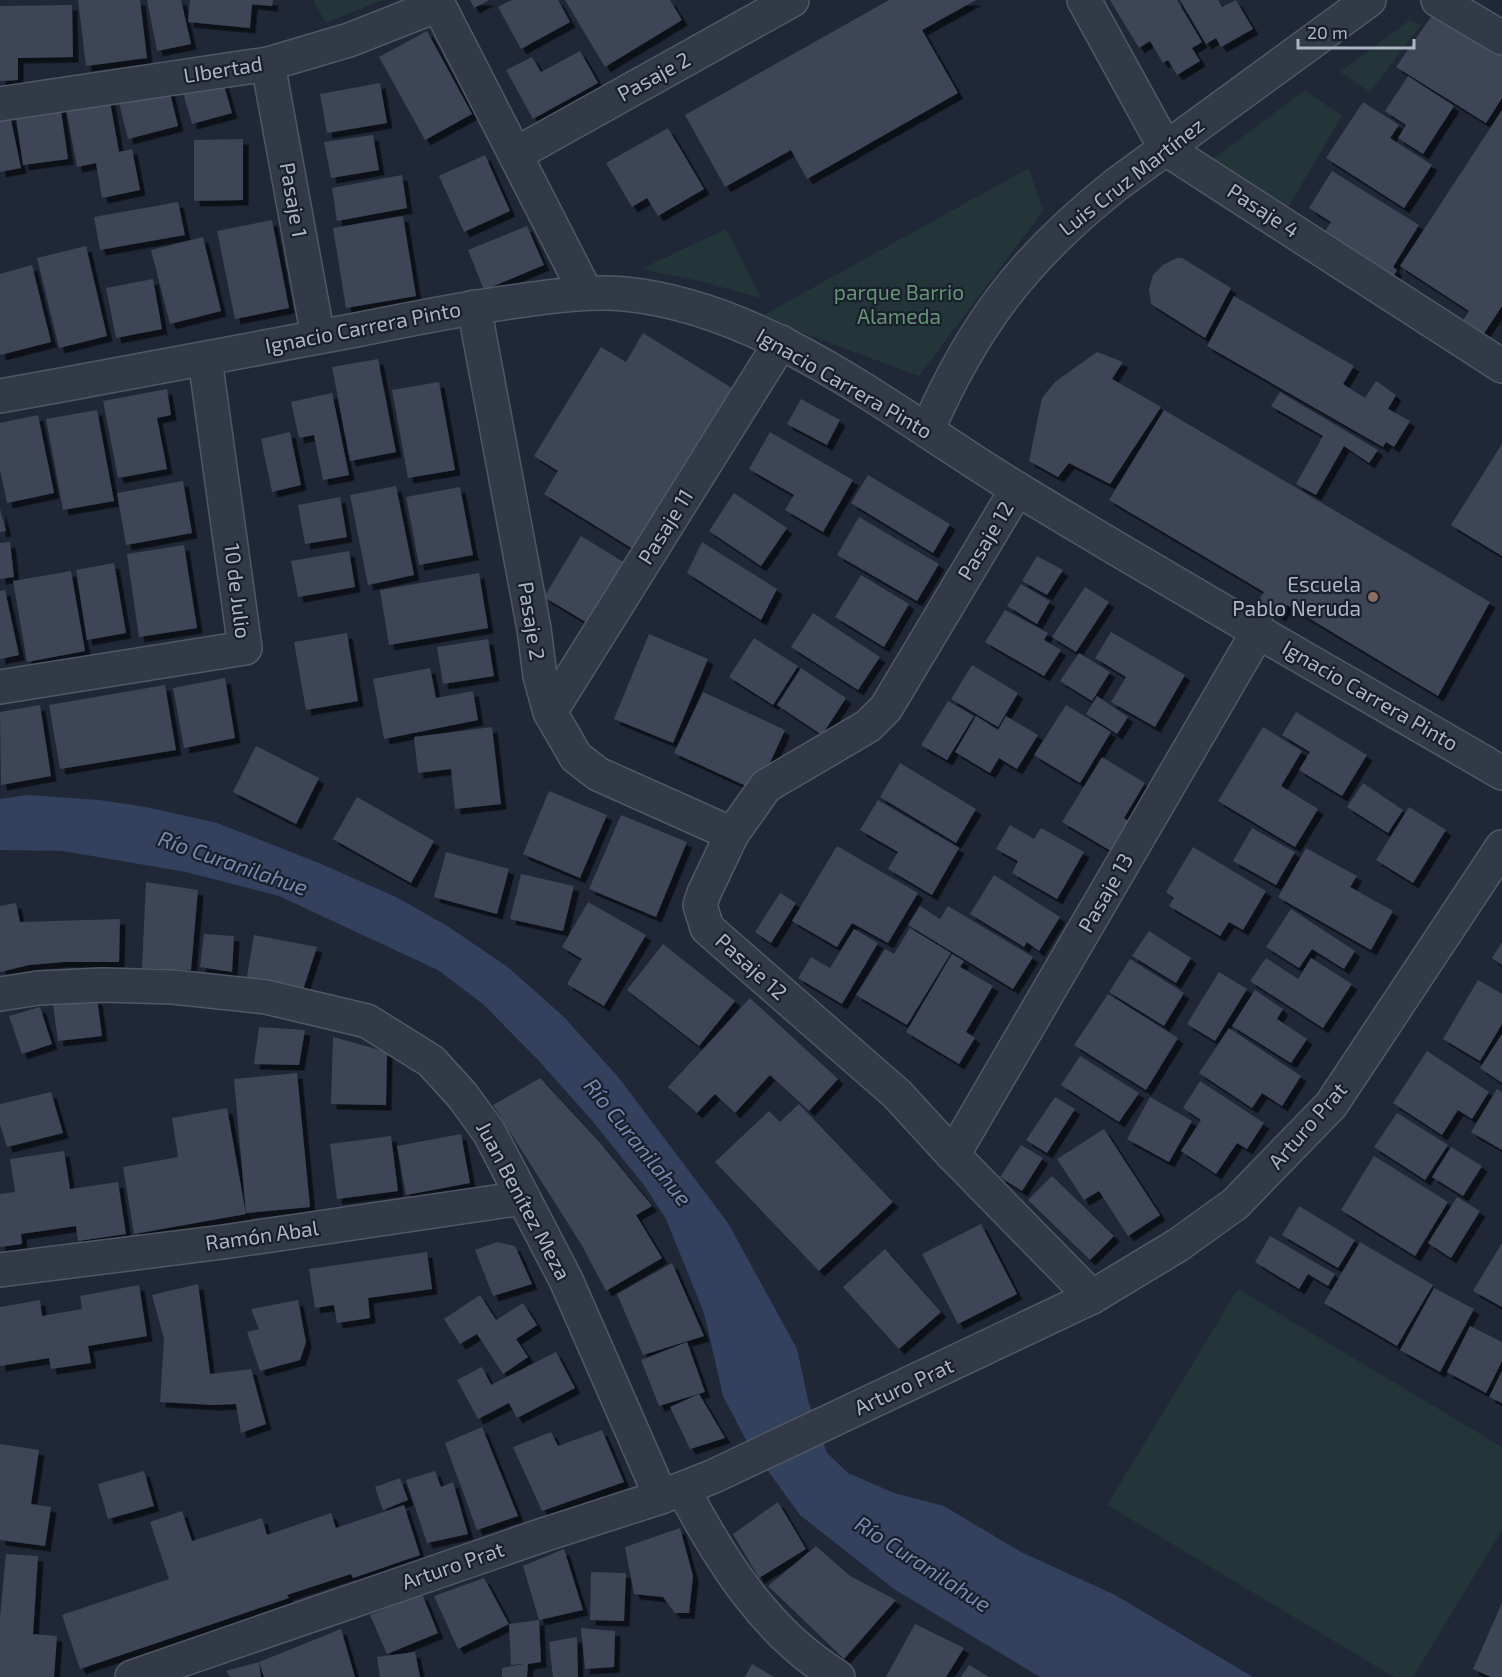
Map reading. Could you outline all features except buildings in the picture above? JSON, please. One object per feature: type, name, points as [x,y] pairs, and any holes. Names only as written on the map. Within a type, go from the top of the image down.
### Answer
[{"type":"street","name":"Pasaje 2","points":[[516,154],[750,10],[792,0]]},
{"type":"street","name":"Pasaje 4","points":[[1084,0],[1166,149],[1502,366]]},
{"type":"street","name":"Luis Cruz Martínez","points":[[927,431],[966,350],[1005,293],[1040,251],[1079,214],[1117,184],[1369,0]]},
{"type":"street","points":[[1438,0],[1502,38]]},
{"type":"street","points":[[437,2],[586,293]]},
{"type":"street","name":"LIbertad","points":[[0,104],[268,64],[349,40],[437,2]]},
{"type":"street","name":"Pasaje 1","points":[[268,64],[318,337]]},
{"type":"street","name":"Ignacio Carrera Pinto","points":[[0,396],[474,307],[586,293],[627,295],[673,303],[700,310],[782,342],[1017,489],[1502,773]]},
{"type":"street","name":"Pasaje 2","points":[[474,307],[534,629],[540,676],[550,712],[576,757],[598,774],[732,834]]},
{"type":"street","name":"Pasaje 11","points":[[550,712],[782,342]]},
{"type":"street","name":"10 de Julio","points":[[0,687],[245,648],[205,359]]},
{"type":"street","name":"Pasaje 12","points":[[1017,489],[886,708],[868,726],[766,786],[732,834],[700,905],[707,928],[897,1094],[953,1155],[1092,1297]]},
{"type":"street","name":"Pasaje 13","points":[[953,1155],[1259,630]]},
{"type":"street","name":"Arturo Prat","points":[[132,1677],[546,1534],[672,1493],[714,1476],[1092,1297],[1178,1245],[1235,1204],[1331,1105],[1502,847]]},
{"type":"street","name":"Juan Benítez Meza","points":[[0,994],[39,988],[102,985],[173,987],[266,997],[367,1021],[431,1061],[454,1086],[489,1132],[672,1493],[750,1596],[781,1632],[822,1667],[838,1677]]},
{"type":"street","name":"Ramón Abal","points":[[0,1270],[223,1242],[524,1198]]},
{"type":"green space","points":[[313,0],[382,0],[326,23]]},
{"type":"green space","points":[[1410,20],[1421,25],[1370,92],[1340,72]]},
{"type":"green space","points":[[1305,90],[1342,116],[1286,211],[1213,159]]},
{"type":"green space","name":"parque Barrio Alameda","points":[[1029,168],[1043,211],[919,376],[760,317]]},
{"type":"green space","points":[[726,229],[761,298],[700,281],[641,269]]},
{"type":"green space","points":[[1238,1289],[1502,1447],[1502,1530],[1413,1677],[1394,1677],[1107,1505]]},
{"type":"water","name":"Río Curanilahue","points":[[28,795],[99,800],[146,807],[217,823],[319,863],[396,897],[449,927],[509,968],[564,1017],[619,1078],[728,1223],[797,1349],[809,1404],[827,1453],[848,1473],[894,1493],[944,1506],[1021,1552],[1115,1595],[1253,1677],[1040,1677],[894,1589],[800,1515],[747,1442],[723,1396],[704,1313],[666,1219],[644,1185],[590,1118],[483,1004],[438,970],[279,896],[186,872],[63,851],[0,850],[0,799]]},
{"type":"place","name":"Escuela Pablo Neruda","points":[[1373,597]]}]
